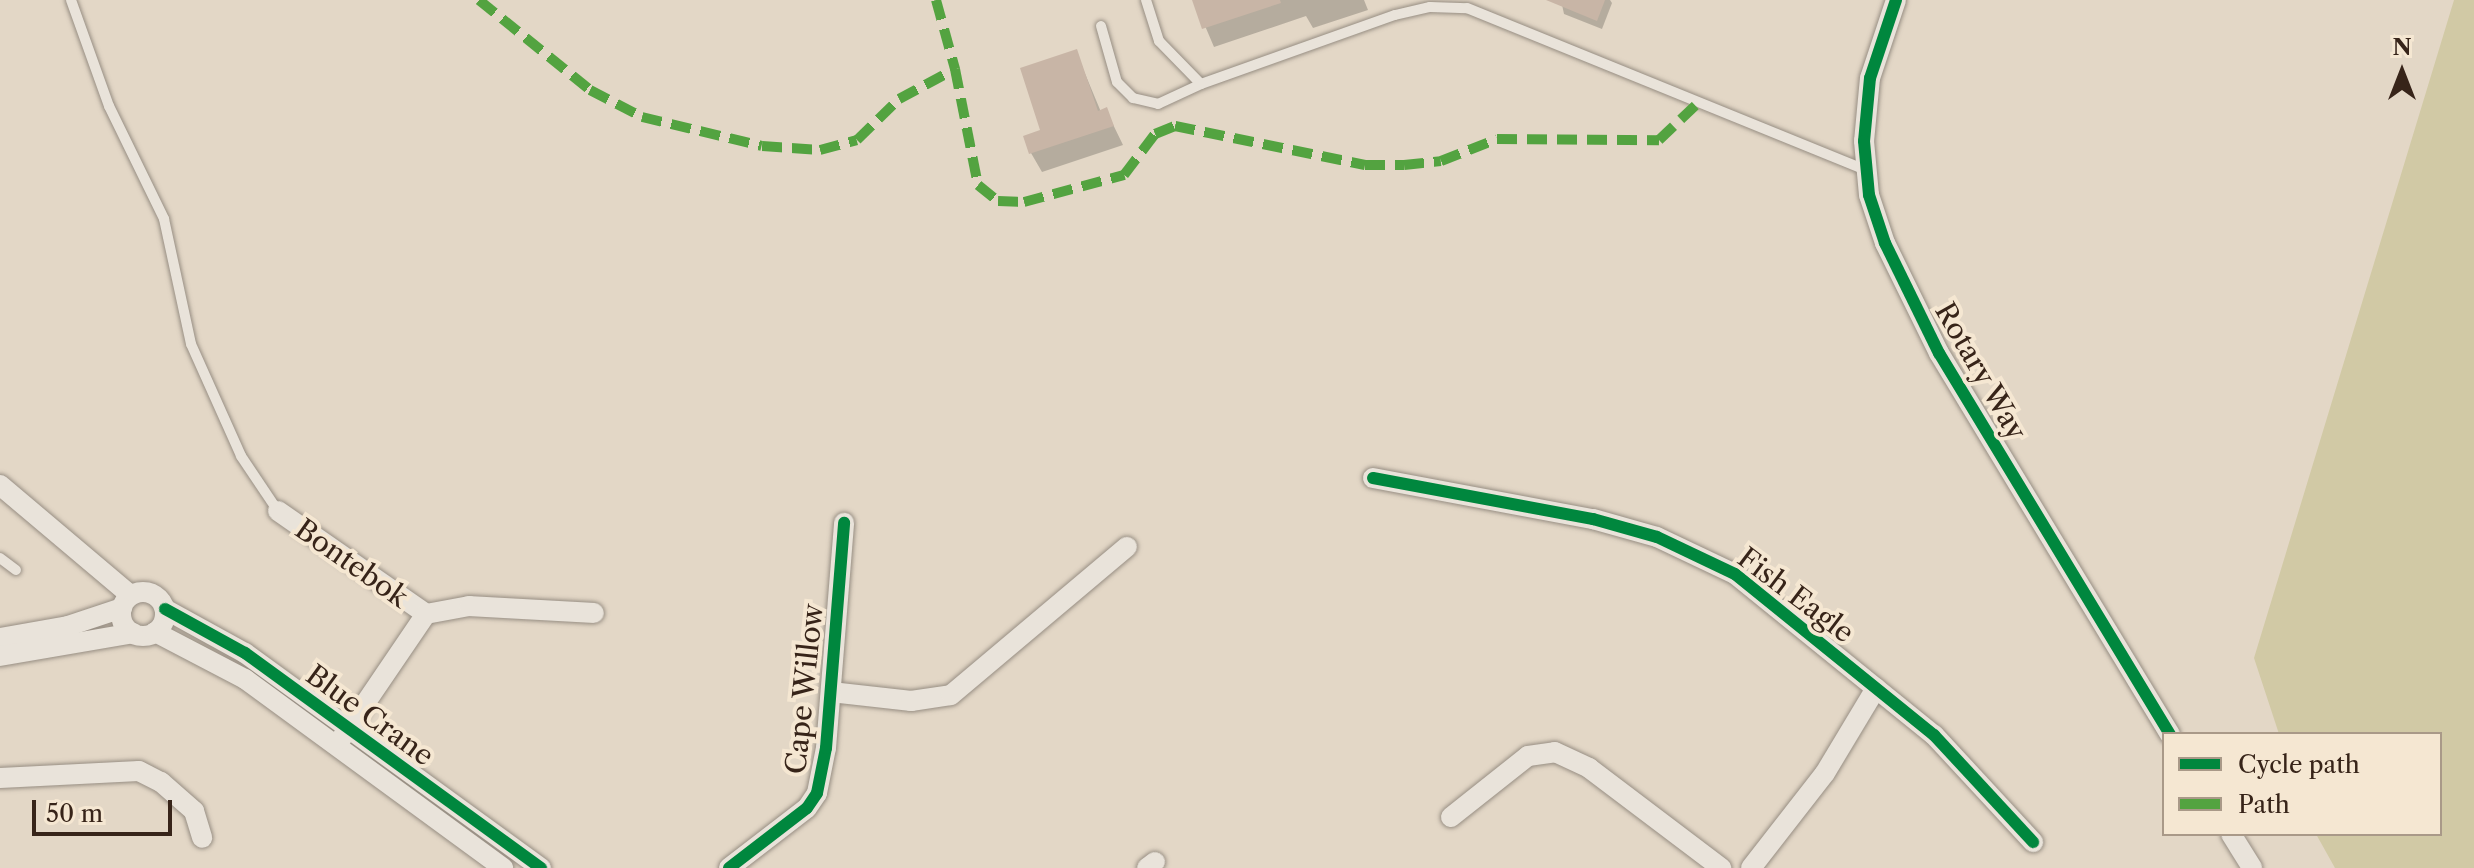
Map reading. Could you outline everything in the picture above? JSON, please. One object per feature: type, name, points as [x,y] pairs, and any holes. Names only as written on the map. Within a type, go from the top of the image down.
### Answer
[{"type":"street","name":"Rotary Way","points":[[1896,0],[1870,78],[1865,170],[1885,243],[1939,353],[2169,732]]},
{"type":"street","name":"Fish Eagle","points":[[1373,478],[1593,519],[1668,542],[1759,591],[1934,735],[2033,842]]},
{"type":"street","name":"Blue Crane","points":[[0,485],[126,601]]},
{"type":"street","name":"Bontebok","points":[[278,511],[426,614],[469,606],[594,613]]},
{"type":"street","name":"Cape Willow","points":[[729,868],[807,808],[817,793],[831,692],[844,523]]},
{"type":"street","points":[[831,692],[911,701],[951,695],[1127,547]]},
{"type":"street","name":"Blue Crane","points":[[126,601],[152,593],[165,609],[245,653],[541,868]]},
{"type":"street","points":[[0,638],[68,626],[126,601]]},
{"type":"street","name":"Blue Crane","points":[[126,601],[121,618],[133,633]]},
{"type":"street","points":[[0,656],[155,632],[165,609]]},
{"type":"street","name":"Bontebok","points":[[336,746],[426,614]]},
{"type":"street","name":"Blue Crane","points":[[155,632],[245,679],[503,868]]},
{"type":"street","points":[[1751,868],[1825,773],[1876,688]]},
{"type":"street","points":[[1451,817],[1528,756],[1555,752],[1589,768],[1721,868]]},
{"type":"street","points":[[0,778],[139,771],[161,782],[194,811],[202,838]]},
{"type":"street","points":[[2232,836],[2252,868]]},
{"type":"lane","points":[[71,0],[109,106],[164,219],[191,344],[241,456],[278,511]]},
{"type":"lane","points":[[1146,0],[1159,41],[1201,84]]},
{"type":"lane","points":[[1101,26],[1117,82],[1133,98],[1158,104],[1201,84],[1395,15],[1430,7],[1467,8],[1865,170]]},
{"type":"lane","points":[[0,558],[16,570]]},
{"type":"shaded area","points":[[2454,0],[2474,0],[2474,868],[2335,868],[2317,836],[2442,836],[2442,732],[2278,732],[2254,658]]},
{"type":"building","points":[[1192,0],[1280,0],[1281,3],[1202,29]]},
{"type":"building","points":[[1546,0],[1605,0],[1597,21]]},
{"type":"building","points":[[1077,49],[1098,111],[1107,107],[1114,126],[1029,154],[1023,136],[1040,130],[1020,68]]},
{"type":"marked path","points":[[479,0],[590,90],[642,117],[762,146],[820,150],[857,140],[899,99],[955,69],[978,185],[998,201],[1024,202],[1124,175],[1155,134],[1175,126],[1365,165],[1404,165],[1441,161],[1497,139],[1659,140],[1699,102]]},
{"type":"marked path","points":[[936,0],[955,69]]},
{"type":"cycle path","points":[[1896,0],[1870,78],[1864,141],[1869,195],[1885,243],[1939,353],[2169,732]]},
{"type":"cycle path","points":[[1373,478],[1593,519],[1657,537],[1735,574],[1934,735],[2033,842]]},
{"type":"cycle path","points":[[729,868],[807,808],[817,793],[826,748],[844,523]]},
{"type":"cycle path","points":[[165,609],[245,653],[541,868]]}]
